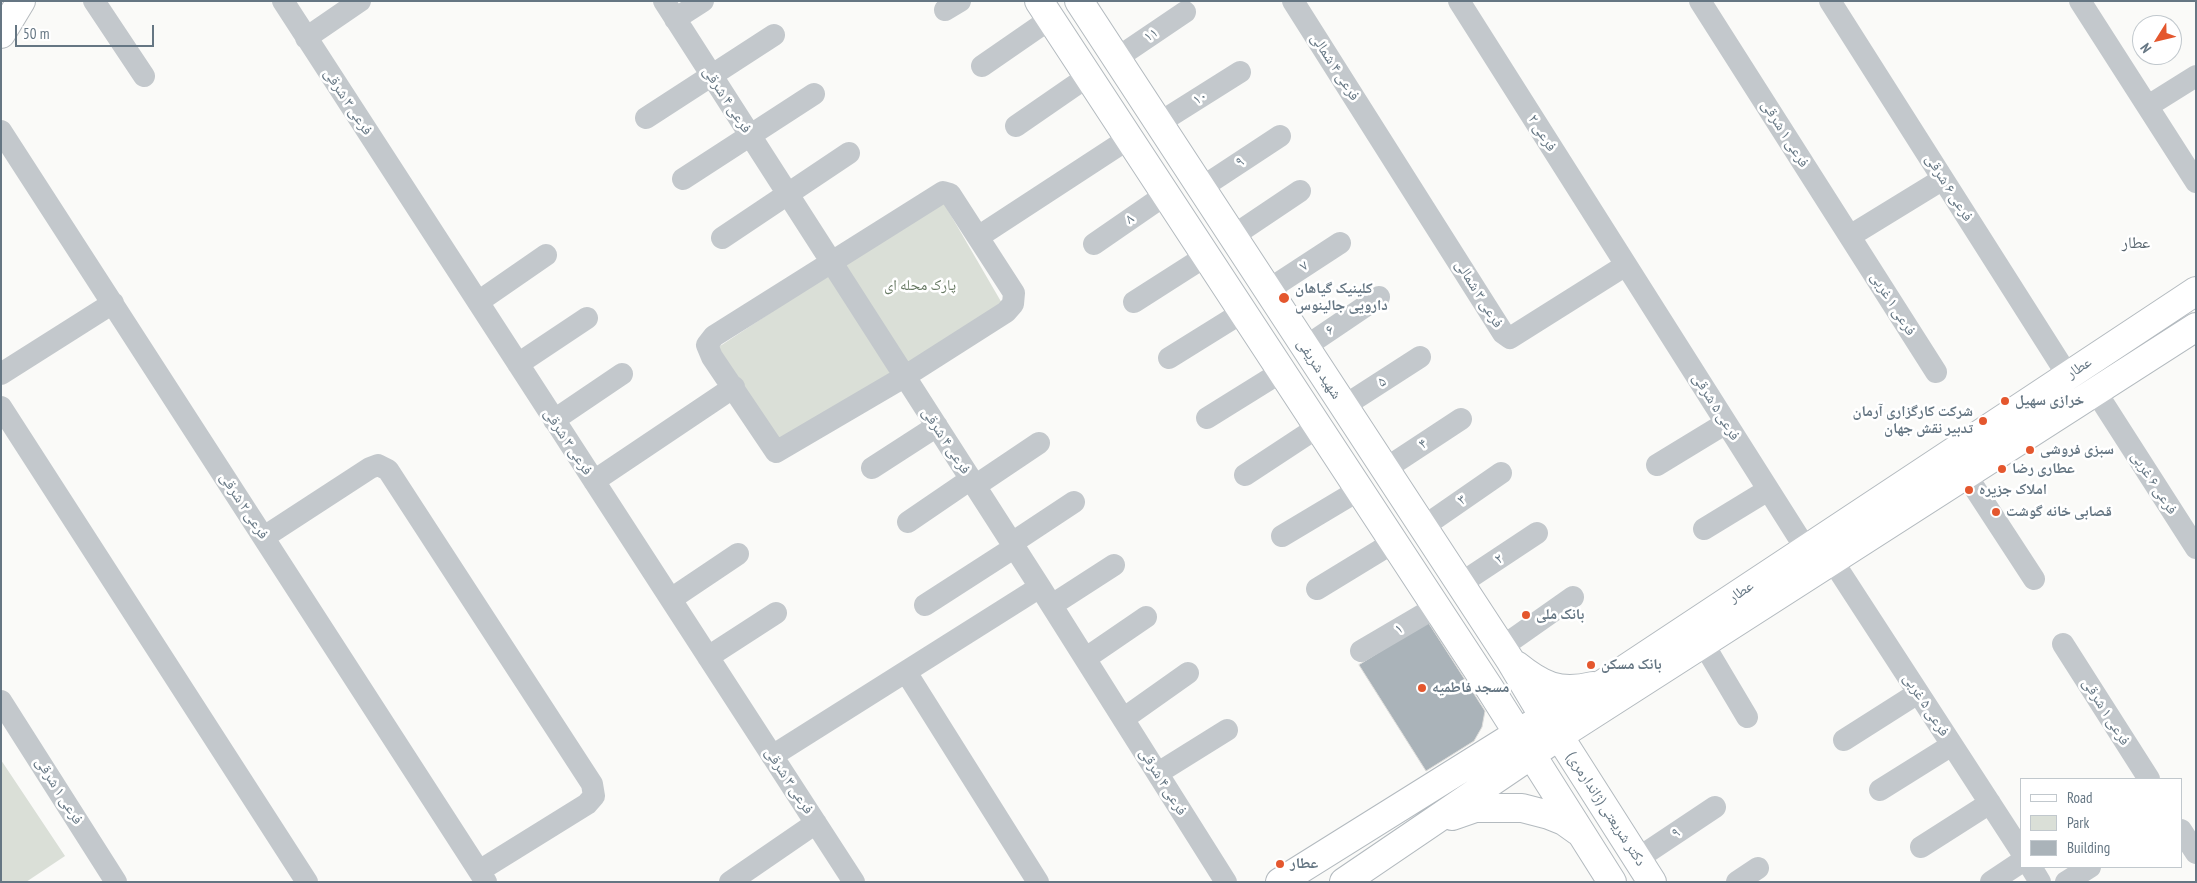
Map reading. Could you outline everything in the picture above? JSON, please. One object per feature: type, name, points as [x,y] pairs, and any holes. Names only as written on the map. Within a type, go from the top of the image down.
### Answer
[{"type":"main road","points":[[1,34],[21,1]]},
{"type":"main road","name":"شهید شریفی","points":[[1081,2],[1552,727]]},
{"type":"main road","points":[[1045,10],[1087,77],[1490,689],[1524,746],[1612,882]]},
{"type":"main road","points":[[1103,100],[1132,82]]},
{"type":"main road","name":"عطار","points":[[1344,882],[1552,727],[1611,691],[1704,643],[1832,560],[1958,464],[2068,376],[2196,291]]},
{"type":"main road","name":"عطار","points":[[1611,691],[1806,549],[1958,464],[2096,392],[2196,328]]},
{"type":"main road","points":[[1506,654],[1536,682],[1556,689],[1611,691],[1586,736],[1582,754],[1589,783]]},
{"type":"main road","points":[[1488,752],[1494,719],[1490,689]]},
{"type":"main road","name":"دکتر شریعتی (ژاندارمری)","points":[[1552,727],[1589,783],[1644,874]]},
{"type":"main road","name":"عطار","points":[[1280,882],[1488,752],[1524,746]]},
{"type":"main road","points":[[1385,853],[1451,817],[1475,808],[1522,808],[1564,821],[1583,835]]},
{"type":"street","points":[[94,1],[144,76]]},
{"type":"street","name":"فرعی ۳ شرقی","points":[[283,1],[854,882]]},
{"type":"street","points":[[306,38],[360,1]]},
{"type":"street","points":[[669,10],[703,1]]},
{"type":"street","name":"فرعی ۴ شمالی","points":[[1293,1],[1378,132]]},
{"type":"street","name":"فرعی ۲","points":[[1459,1],[1626,265]]},
{"type":"street","name":"فرعی ۱ شرقی","points":[[1700,1],[1850,236]]},
{"type":"street","name":"فرعی ۶ شرقی","points":[[1830,1],[2068,376]]},
{"type":"street","points":[[2080,1],[2196,182]]},
{"type":"street","name":"فرعی ۴ شرقی","points":[[669,10],[830,263],[1014,545],[1226,882]]},
{"type":"street","points":[[982,66],[1045,10]]},
{"type":"street","name":"۱۱","points":[[1117,58],[1185,12]]},
{"type":"street","points":[[646,118],[774,35]]},
{"type":"street","name":"۱۰","points":[[1159,123],[1240,72]]},
{"type":"street","points":[[2148,106],[2196,76]]},
{"type":"street","points":[[1016,126],[1087,77]]},
{"type":"street","points":[[683,179],[814,94]]},
{"type":"street","name":"فرعی ۲ شرقی","points":[[1,131],[114,303],[482,877]]},
{"type":"street","name":"فرعی ۳ شمالی","points":[[1378,132],[1503,333],[1510,338],[1626,265]]},
{"type":"street","name":"۹","points":[[1201,188],[1280,136]]},
{"type":"street","points":[[978,237],[1128,139]]},
{"type":"street","points":[[722,238],[849,153]]},
{"type":"street","points":[[1850,236],[1943,179]]},
{"type":"street","points":[[1233,236],[1300,190]]},
{"type":"street","points":[[943,192],[950,194],[978,237],[1014,293],[1013,304],[1006,312],[904,377],[776,452],[712,357],[707,345],[714,336],[943,192]]},
{"type":"street","name":"۸","points":[[1094,244],[1165,195]]},
{"type":"street","name":"فرعی ۱ غربی","points":[[1850,236],[1936,372]]},
{"type":"street","name":"۷","points":[[1268,290],[1340,243]]},
{"type":"street","points":[[478,302],[546,255]]},
{"type":"street","points":[[1134,302],[1206,256]]},
{"type":"street","name":"فرعی ۵ شرقی","points":[[1626,265],[1806,549]]},
{"type":"street","name":"۶","points":[[1305,347],[1379,297]]},
{"type":"street","points":[[1,374],[114,303]]},
{"type":"street","points":[[1169,358],[1243,312]]},
{"type":"street","points":[[518,364],[587,318]]},
{"type":"street","name":"۵","points":[[1344,406],[1420,357]]},
{"type":"street","points":[[1208,418],[1282,372]]},
{"type":"street","points":[[554,420],[622,374]]},
{"type":"street","points":[[594,481],[734,387]]},
{"type":"street","name":"فرعی ۶ غربی","points":[[2096,392],[2196,548]]},
{"type":"street","points":[[1,406],[308,882]]},
{"type":"street","name":"۴","points":[[1385,469],[1461,419]]},
{"type":"street","points":[[1657,465],[1726,424]]},
{"type":"street","points":[[872,468],[937,426]]},
{"type":"street","points":[[1245,475],[1318,427]]},
{"type":"street","points":[[908,522],[1039,443]]},
{"type":"street","points":[[1958,464],[2034,579]]},
{"type":"street","points":[[264,537],[370,468],[378,465],[388,470],[587,776],[592,784],[594,796],[587,804],[482,877]]},
{"type":"street","name":"۳","points":[[1423,527],[1501,473]]},
{"type":"street","points":[[1282,536],[1359,490]]},
{"type":"street","points":[[1704,529],[1768,490]]},
{"type":"street","points":[[925,605],[1074,502]]},
{"type":"street","name":"۲","points":[[1460,584],[1537,534]]},
{"type":"street","points":[[1317,590],[1394,542]]},
{"type":"street","points":[[671,599],[738,554]]},
{"type":"street","name":"فرعی ۵ غربی","points":[[1832,560],[2020,849]]},
{"type":"street","points":[[772,756],[906,672],[1046,596],[1114,565]]},
{"type":"street","points":[[1506,654],[1573,597]]},
{"type":"street","name":"۱","points":[[1361,651],[1436,607]]},
{"type":"street","points":[[708,656],[776,613]]},
{"type":"street","points":[[1086,658],[1146,617]]},
{"type":"street","points":[[1704,643],[1747,717]]},
{"type":"street","name":"فرعی ۱ شرقی","points":[[2063,644],[2148,778]]},
{"type":"street","points":[[906,672],[1038,882]]},
{"type":"street","points":[[1123,718],[1188,673]]},
{"type":"street","points":[[1844,740],[1918,693]]},
{"type":"street","name":"فرعی ۱ شرقی","points":[[1,701],[116,882]]},
{"type":"street","points":[[1158,773],[1227,730]]},
{"type":"street","points":[[1880,790],[1952,745]]},
{"type":"street","points":[[1921,847],[1990,803]]},
{"type":"street","name":"۹","points":[[1644,874],[1716,807]]},
{"type":"street","points":[[730,882],[816,823]]},
{"type":"street","points":[[2182,832],[2196,853]]},
{"type":"street","points":[[1991,882],[2020,863]]},
{"type":"street","points":[[1737,882],[1758,868]]},
{"type":"street","points":[[2032,868],[2040,882]]},
{"type":"street","points":[[2066,882],[2088,868]]},
{"type":"green space","name":"پارک محله ای","points":[[942,200],[1003,305],[779,442],[717,348]]},
{"type":"green space","points":[[1,760],[65,856],[26,882],[1,882]]},
{"type":"building","name":"مسجد فاطمیه","points":[[1428,622],[1485,711],[1482,727],[1474,741],[1426,771],[1359,665]]},
{"type":"place","name":"کلینیک گیاهان دارویی جالینوس","points":[[1284,298]]},
{"type":"place","name":"خرازی سهیل","points":[[2005,401]]},
{"type":"place","name":"شرکت کارگزاری آرمان تدبیر نقش جهان","points":[[1983,421]]},
{"type":"place","name":"سبزی فروشی","points":[[2030,450]]},
{"type":"place","name":"عطاری رضا","points":[[2002,469]]},
{"type":"place","name":"املاک جزیره","points":[[1969,490]]},
{"type":"place","name":"قصابی خانه گوشت","points":[[1996,512]]},
{"type":"place","name":"بانک ملی","points":[[1526,615]]},
{"type":"place","name":"بانک مسکن","points":[[1591,665]]},
{"type":"place","name":"مسجد فاطمیه","points":[[1422,688]]},
{"type":"place","name":"عطار","points":[[1280,864]]},
{"type":"district","name":"عطار","points":[[2136,243]]}]
